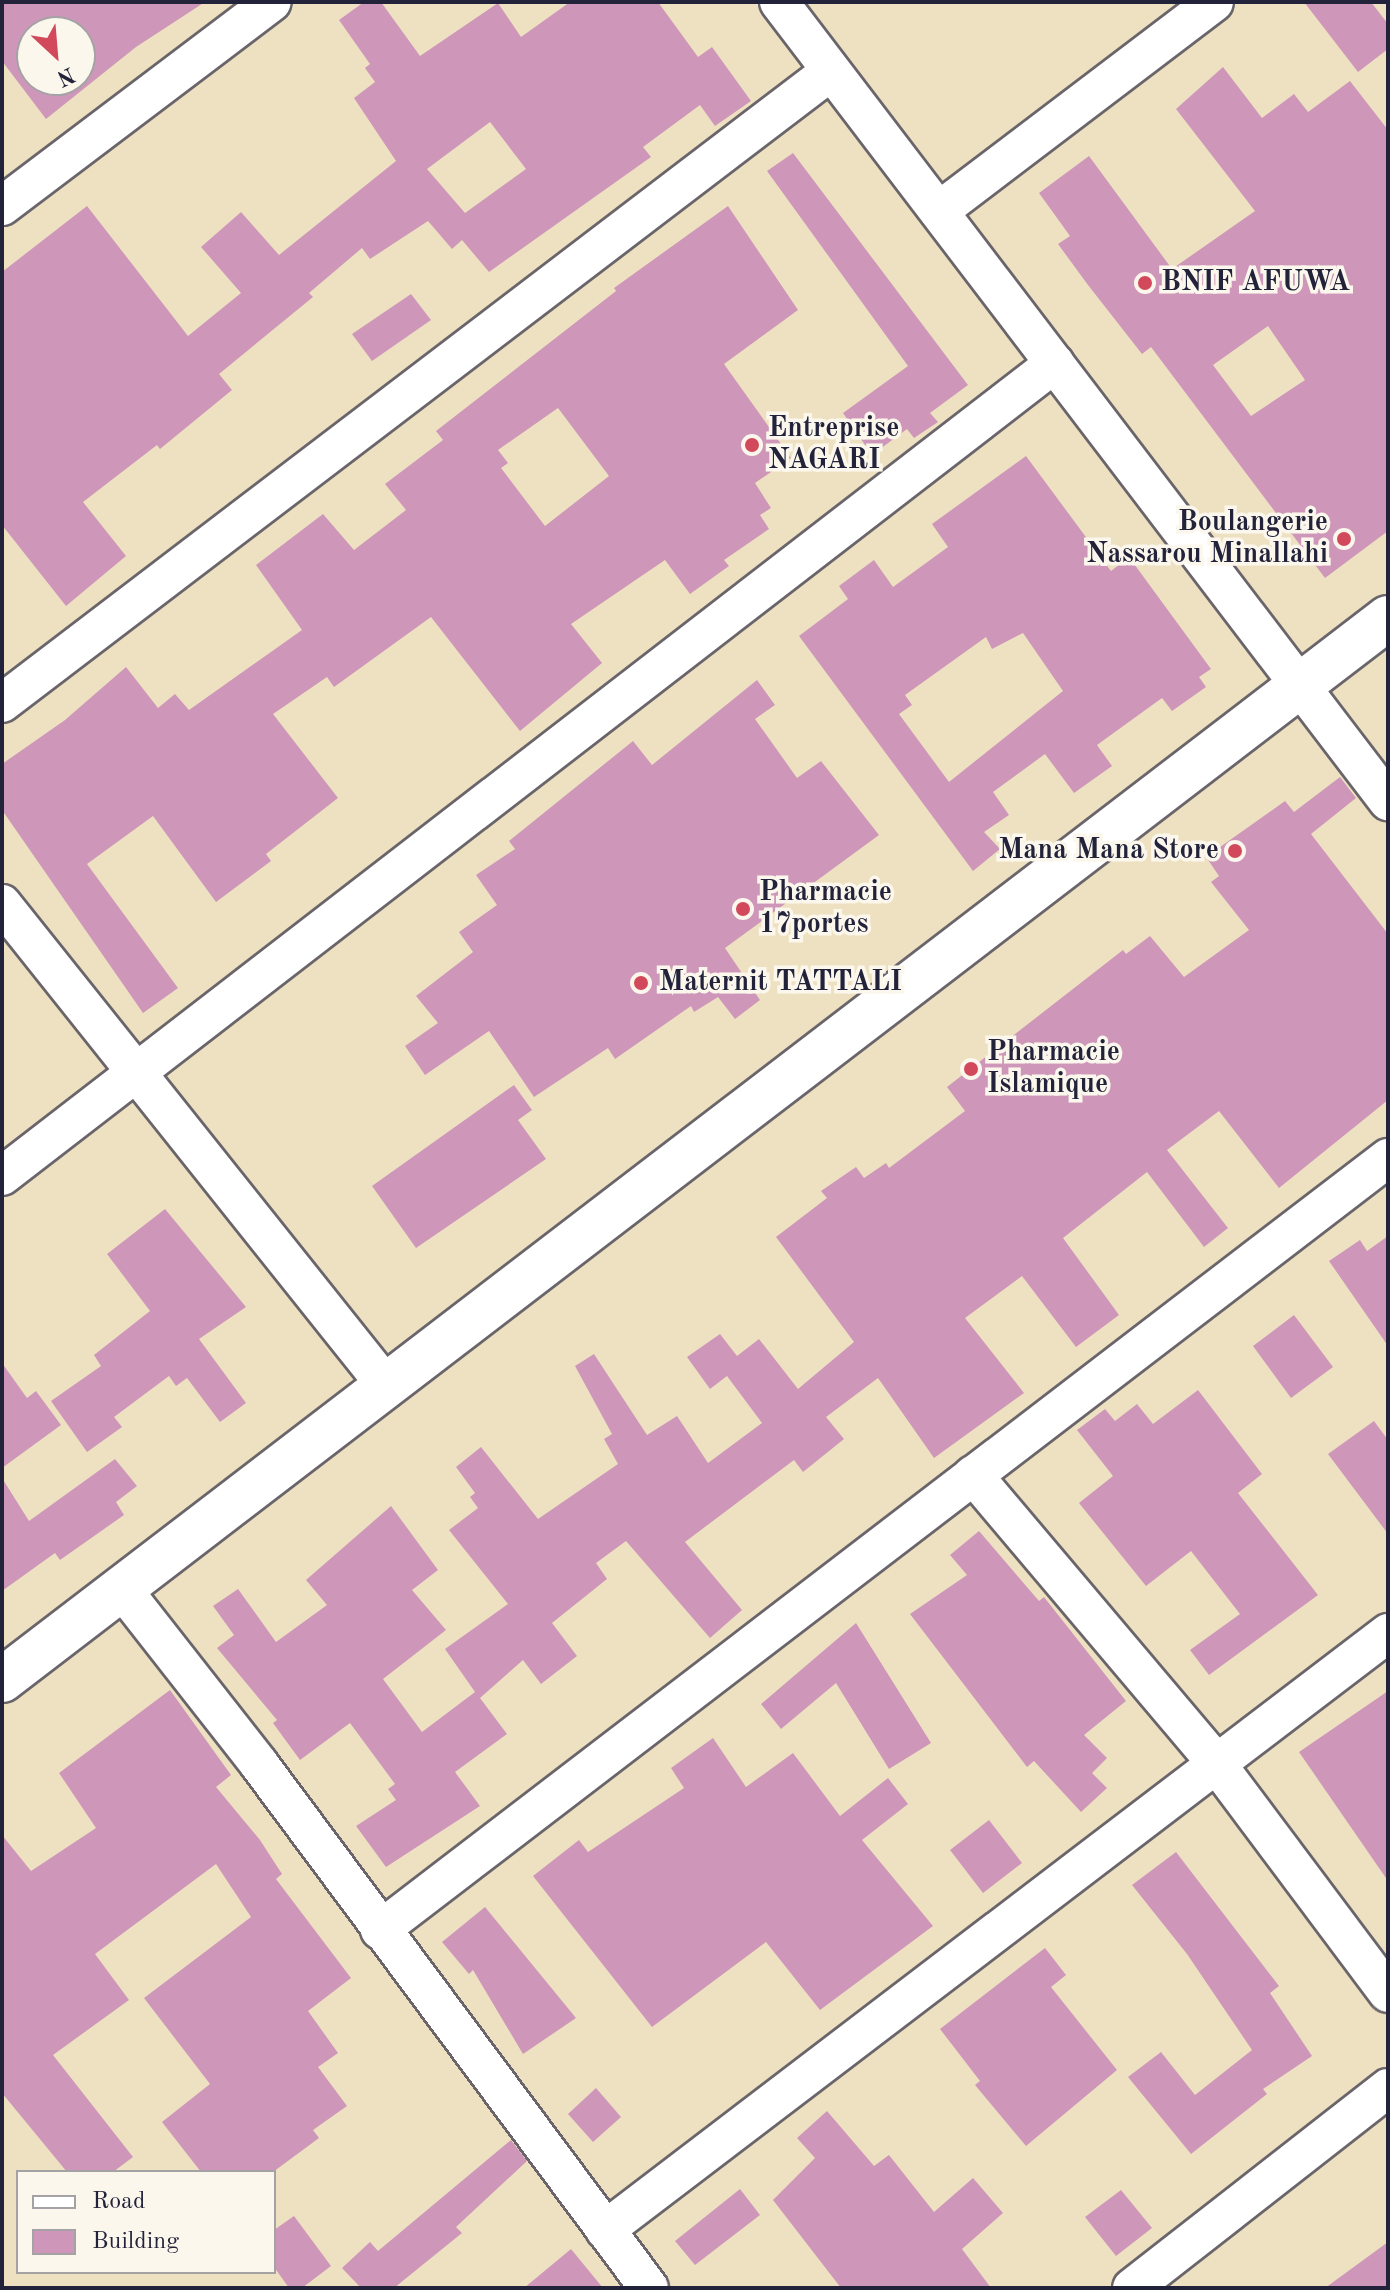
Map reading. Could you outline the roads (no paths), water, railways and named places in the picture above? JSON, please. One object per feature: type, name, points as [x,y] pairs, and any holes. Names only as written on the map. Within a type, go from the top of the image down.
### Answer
[{"type":"street","points":[[8,188],[272,2]]},
{"type":"street","points":[[779,2],[1388,801]]},
{"type":"street","points":[[939,211],[1214,2]]},
{"type":"street","points":[[2,703],[831,71]]},
{"type":"street","points":[[2,1176],[136,1076],[1055,363]]},
{"type":"street","points":[[2,1680],[384,1383],[1388,618]]},
{"type":"street","points":[[2,904],[136,1076],[384,1383]]},
{"type":"street","points":[[380,1930],[1388,1158]]},
{"type":"street","points":[[973,1475],[1216,1763],[1388,1993]]},
{"type":"street","points":[[122,1589],[649,2288]]},
{"type":"street","points":[[605,2230],[1388,1633]]},
{"type":"street","points":[[1132,2288],[1388,2088]]},
{"type":"place","name":"BNIF AFUWA","points":[[1145,283]]},
{"type":"place","name":"Entreprise NAGARI","points":[[752,445]]},
{"type":"place","name":"Boulangerie Nassarou Minallahi","points":[[1344,539]]},
{"type":"place","name":"Mana Mana Store","points":[[1235,851]]},
{"type":"place","name":"Pharmacie 17portes","points":[[743,909]]},
{"type":"place","name":"Maternit TATTALI","points":[[641,983]]},
{"type":"place","name":"Pharmacie Islamique","points":[[971,1069]]}]
